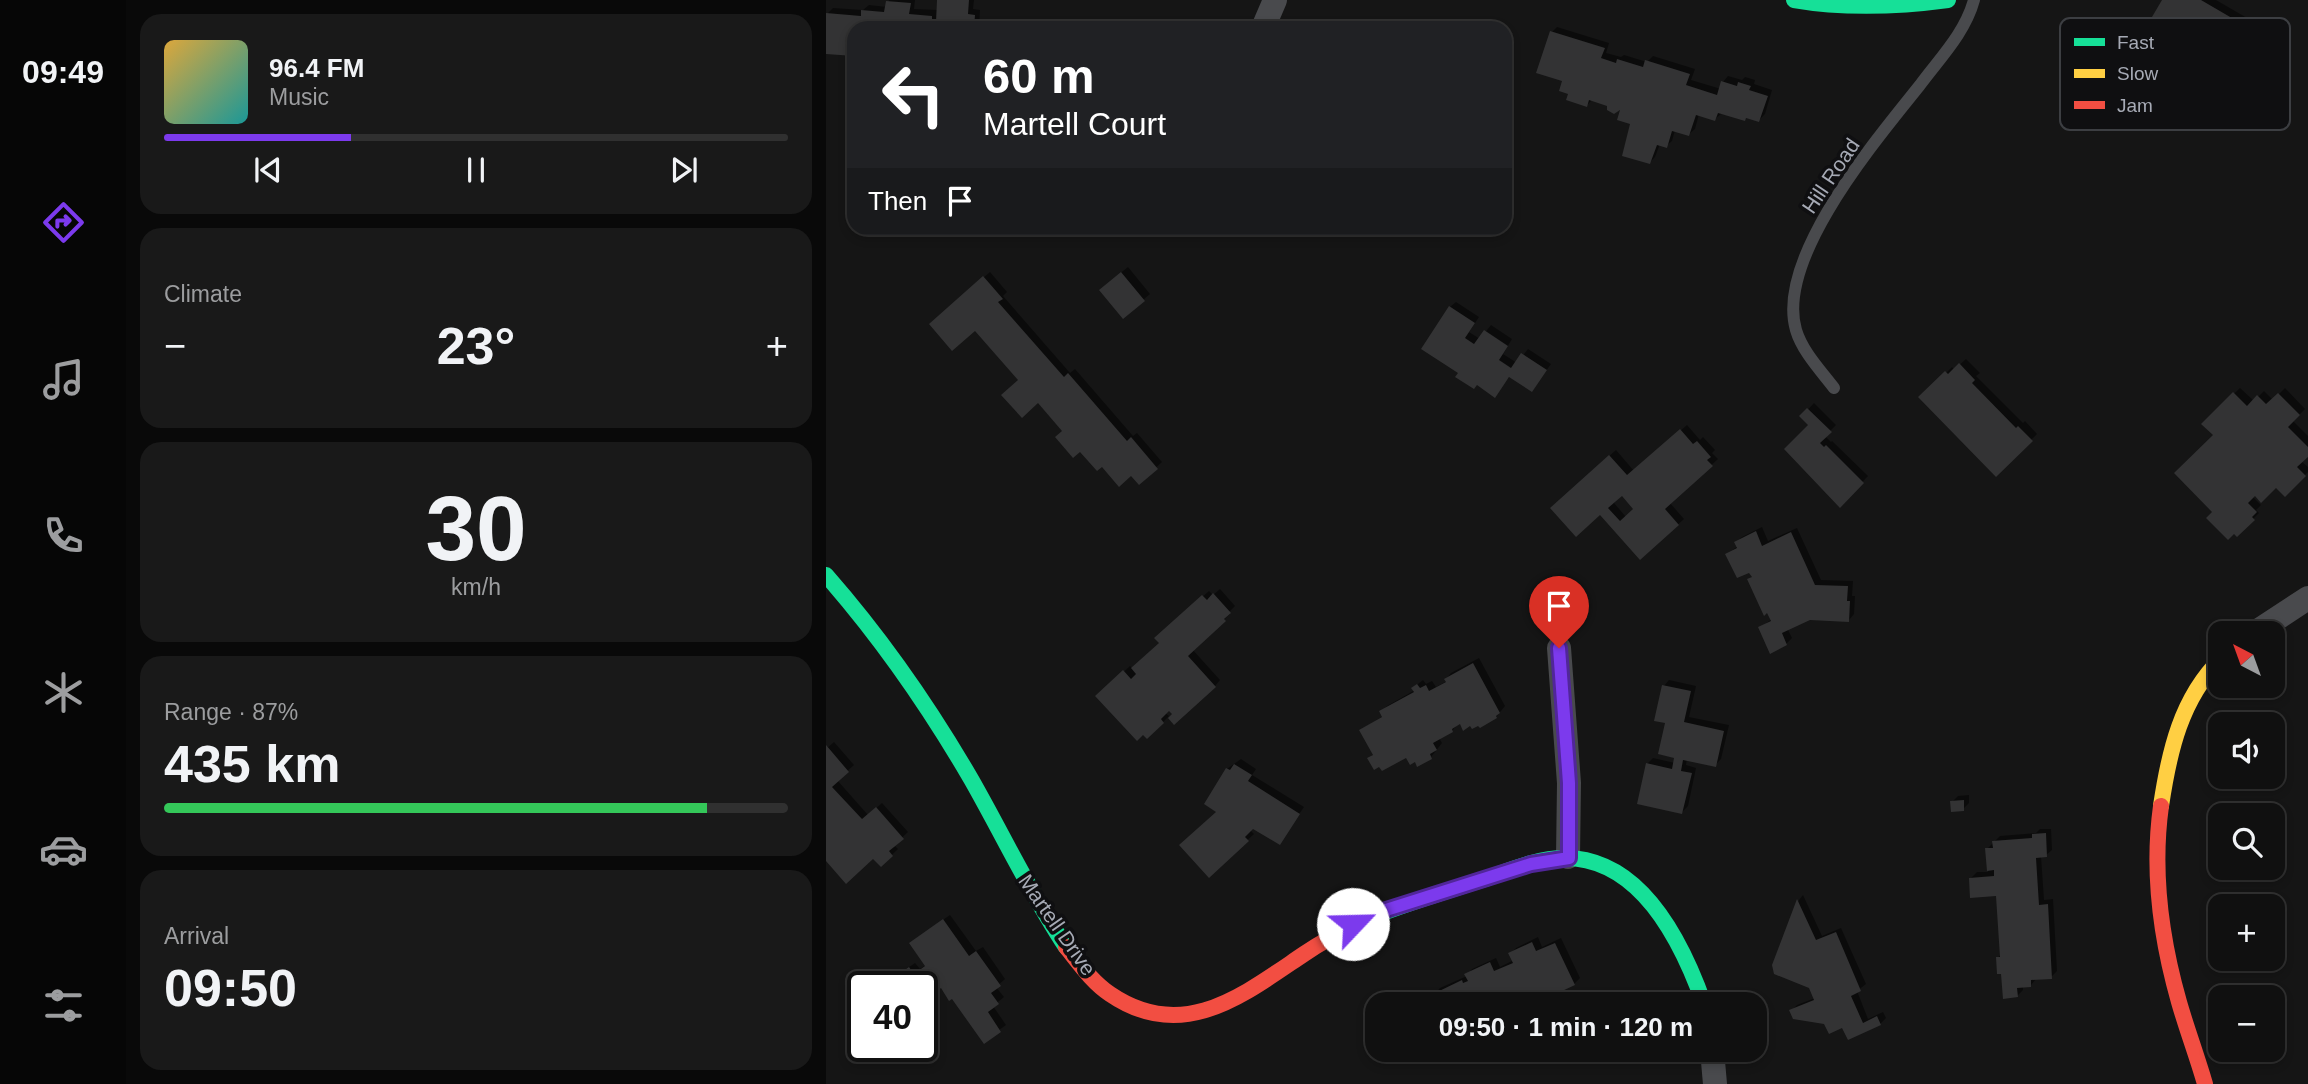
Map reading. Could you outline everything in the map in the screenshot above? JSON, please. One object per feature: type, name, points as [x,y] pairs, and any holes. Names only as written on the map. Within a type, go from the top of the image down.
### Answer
[{"type":"street","points":[[1267,21],[1275,0]]},
{"type":"street","points":[[1794,0],[1844,7],[1888,8],[1948,0]]},
{"type":"street","name":"Martell Drive","points":[[826,575],[866,622],[926,703],[988,808],[1019,870],[1076,960],[1100,985],[1127,1005],[1146,1012],[1184,1015],[1226,1006],[1325,940],[1386,910],[1531,864],[1569,858],[1593,862],[1615,872],[1637,889],[1656,909],[1688,960],[1700,992]]},
{"type":"street","points":[[2273,621],[2308,598]]},
{"type":"street","points":[[1559,648],[1569,783],[1569,858]]},
{"type":"street","points":[[2205,1084],[2178,1000],[2164,937],[2159,898],[2158,813],[2181,718],[2190,696],[2208,673]]},
{"type":"street","points":[[1713,1062],[1715,1084]]},
{"type":"lane","name":"Hill Road","points":[[1834,388],[1812,360],[1796,331],[1793,304],[1797,275],[1815,235],[1839,194],[1961,31],[1974,0]]},
{"type":"building","points":[[937,0],[969,0],[968,14],[975,15],[975,21],[936,21]]},
{"type":"building","points":[[2162,0],[2201,0],[2232,18],[2151,18]]},
{"type":"building","points":[[886,1],[911,3],[909,14],[932,16],[932,21],[847,21],[847,56],[826,54],[826,13],[861,16],[861,10],[884,12]]},
{"type":"building","points":[[1550,31],[1605,48],[1601,58],[1616,63],[1617,59],[1643,67],[1645,60],[1690,74],[1686,85],[1717,95],[1721,81],[1737,86],[1738,82],[1751,86],[1749,90],[1768,96],[1759,122],[1718,113],[1715,121],[1696,115],[1689,136],[1672,131],[1667,148],[1657,145],[1650,164],[1622,156],[1630,124],[1617,120],[1620,110],[1614,114],[1607,110],[1607,106],[1589,100],[1587,107],[1566,100],[1568,94],[1559,91],[1562,81],[1536,73]]},
{"type":"building","points":[[1121,272],[1145,301],[1123,319],[1099,290]]},
{"type":"building","points":[[983,276],[1003,299],[998,302],[1064,377],[1068,373],[1127,441],[1131,437],[1158,469],[1139,485],[1131,476],[1119,487],[1102,467],[1097,471],[1080,452],[1073,458],[1055,437],[1062,431],[1038,403],[1022,418],[1001,395],[1018,380],[975,331],[952,351],[929,324]]},
{"type":"building","points":[[1449,306],[1475,323],[1465,338],[1474,344],[1484,330],[1508,346],[1499,360],[1511,368],[1521,353],[1547,370],[1532,392],[1509,377],[1495,398],[1477,385],[1474,389],[1455,377],[1458,373],[1421,349]]},
{"type":"building","points":[[1959,363],[1975,380],[1972,383],[2016,428],[2018,426],[2033,441],[1996,477],[1918,397],[1945,371],[1948,374]]},
{"type":"building","points":[[2233,392],[2247,406],[2257,395],[2266,404],[2278,393],[2300,415],[2288,427],[2308,447],[2308,457],[2297,467],[2306,476],[2285,497],[2276,488],[2261,503],[2255,496],[2248,503],[2257,512],[2252,517],[2255,520],[2237,537],[2234,534],[2228,540],[2206,518],[2212,512],[2174,473],[2213,435],[2201,424]]},
{"type":"building","points":[[1807,408],[1832,432],[1820,443],[1824,447],[1826,445],[1864,483],[1840,508],[1784,449],[1808,425],[1799,416]]},
{"type":"building","points":[[1680,429],[1693,444],[1697,441],[1711,457],[1707,460],[1713,466],[1665,509],[1679,525],[1640,560],[1600,515],[1576,537],[1550,508],[1609,455],[1627,475]],"holes":[[[1622,496],[1633,509],[1620,521],[1608,508]]]},
{"type":"building","points":[[1756,531],[1762,546],[1791,532],[1815,585],[1848,586],[1849,622],[1810,620],[1782,633],[1787,645],[1770,654],[1758,627],[1771,621],[1767,613],[1764,616],[1747,579],[1752,577],[1749,573],[1737,578],[1725,554],[1737,548],[1734,542]]},
{"type":"building","points":[[1213,593],[1231,613],[1224,619],[1226,621],[1188,656],[1216,687],[1174,725],[1168,718],[1172,714],[1169,711],[1161,719],[1164,723],[1147,739],[1143,735],[1137,741],[1095,696],[1123,670],[1131,679],[1136,674],[1131,668],[1159,643],[1154,638],[1202,595],[1207,600]]},
{"type":"building","points":[[1473,663],[1500,713],[1497,718],[1480,728],[1478,726],[1472,729],[1470,726],[1463,731],[1460,724],[1452,729],[1453,732],[1433,743],[1437,750],[1430,754],[1432,759],[1417,767],[1415,762],[1410,765],[1406,758],[1382,771],[1379,767],[1374,770],[1367,758],[1373,755],[1359,730],[1382,717],[1379,711],[1414,692],[1411,688],[1417,684],[1420,688],[1426,685],[1429,691]]},
{"type":"building","points":[[1662,685],[1691,691],[1684,722],[1724,731],[1716,767],[1683,760],[1681,771],[1692,773],[1682,814],[1637,804],[1646,763],[1672,769],[1674,758],[1658,754],[1665,723],[1654,721]]},
{"type":"building","points":[[826,745],[849,772],[832,787],[862,819],[876,807],[904,839],[889,851],[893,856],[881,867],[873,859],[846,884],[826,861]]},
{"type":"building","points":[[1234,764],[1252,775],[1248,781],[1300,814],[1280,845],[1253,829],[1245,837],[1249,841],[1209,878],[1179,845],[1216,812],[1204,804],[1226,768],[1230,770]]},
{"type":"building","points":[[1964,800],[1964,811],[1951,812],[1950,801]]},
{"type":"building","points":[[2046,833],[2047,857],[2036,858],[2039,905],[2048,904],[2052,979],[2031,980],[2031,987],[2017,988],[2018,997],[2003,999],[2001,974],[1997,974],[1996,957],[2000,957],[1996,896],[1970,898],[1969,878],[1994,876],[1994,870],[1987,871],[1985,848],[1993,848],[1992,841],[2032,838],[2032,834]]},
{"type":"building","points":[[1797,899],[1816,940],[1836,932],[1861,991],[1851,996],[1863,1023],[1877,1016],[1881,1025],[1848,1040],[1842,1028],[1829,1034],[1824,1024],[1793,1019],[1789,1010],[1814,1000],[1809,988],[1774,974],[1772,965]]},
{"type":"building","points":[[943,919],[969,956],[976,951],[1001,986],[991,993],[999,1004],[988,1012],[1001,1032],[984,1044],[952,999],[949,1001],[941,988],[938,990],[938,971],[918,971],[925,966],[909,943]]},
{"type":"building","points":[[1532,942],[1536,951],[1555,943],[1575,985],[1560,992],[1437,992],[1462,980],[1463,983],[1468,981],[1464,974],[1490,962],[1494,971],[1513,963],[1508,953]]},
{"type":"traffic: fast","points":[[1794,0],[1871,6],[1948,0]]},
{"type":"traffic: fast","points":[[826,575],[886,649],[938,725],[1066,947]]},
{"type":"traffic: fast","points":[[1365,920],[1533,863],[1565,858],[1592,862],[1616,872],[1637,888],[1655,908],[1684,955],[1700,992]]},
{"type":"traffic: slow","points":[[2161,806],[2179,727],[2208,673]]},
{"type":"traffic: jam","points":[[2161,806],[2157,855],[2163,929],[2179,1002],[2205,1084]]},
{"type":"traffic: jam","points":[[1066,947],[1092,978],[1110,994],[1137,1008],[1163,1015],[1187,1014],[1212,1008],[1235,998],[1319,945],[1365,920]]},
{"type":"route","points":[[1353,924],[1386,910],[1531,864],[1569,858],[1569,783],[1559,648]]}]
